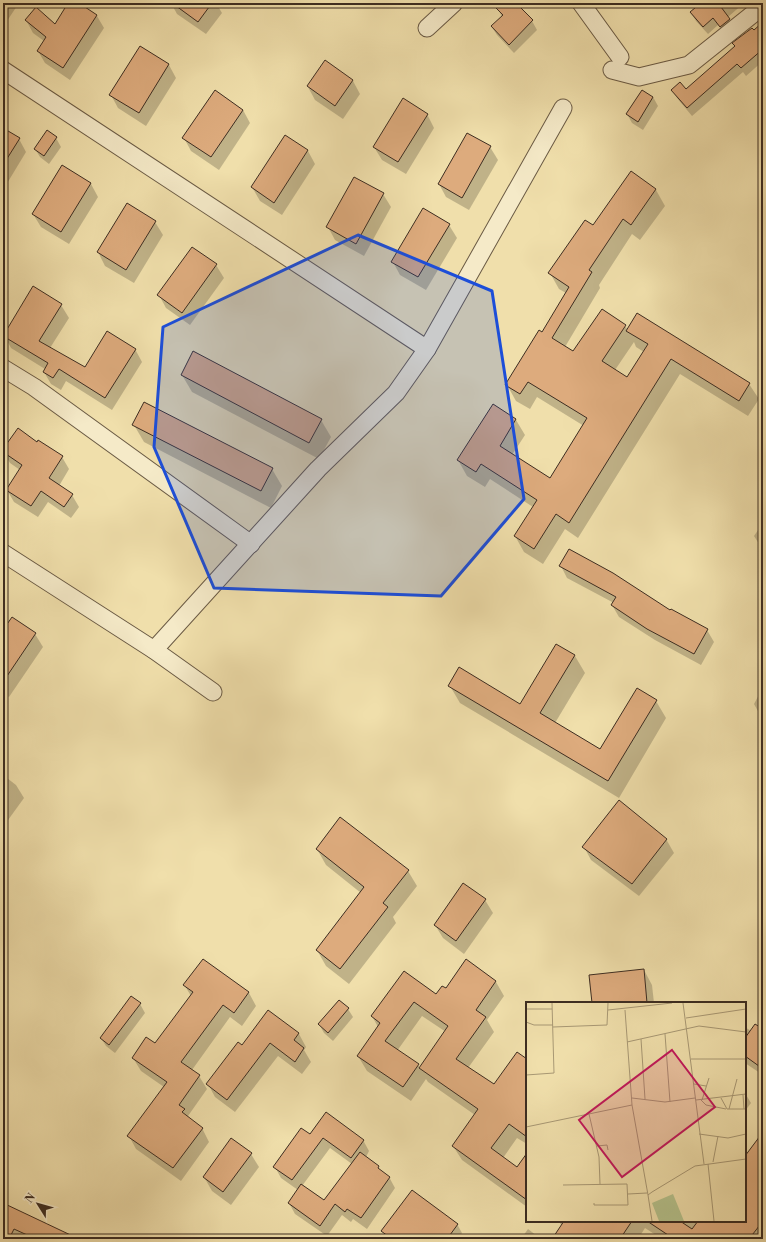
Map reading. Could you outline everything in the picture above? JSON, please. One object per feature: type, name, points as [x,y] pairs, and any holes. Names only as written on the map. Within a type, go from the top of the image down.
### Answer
[{"type":"street","points":[[427,28],[454,3]]},
{"type":"street","points":[[582,3],[616,63],[639,78],[690,65],[763,6]]},
{"type":"street","points":[[3,70],[427,349]]},
{"type":"street","points":[[154,650],[318,469],[396,392],[427,349],[563,108]]},
{"type":"street","points":[[3,368],[34,387],[251,544]]},
{"type":"street","points":[[3,553],[154,650],[213,692]]},
{"type":"highlighted area","points":[[358,235],[492,291],[524,499],[441,596],[214,588],[154,447],[163,327]]},
{"type":"building","points":[[68,3],[79,3],[97,15],[63,68],[37,51],[46,37],[25,20],[36,7],[55,24]]},
{"type":"building","points":[[172,3],[212,3],[198,22]]},
{"type":"building","points":[[491,3],[516,3],[533,20],[509,45],[491,26],[503,15]]},
{"type":"building","points":[[701,3],[718,3],[730,19],[720,27],[713,18],[703,27],[690,12]]},
{"type":"building","points":[[763,22],[763,49],[741,68],[737,64],[687,108],[671,90],[680,82],[686,89],[735,46],[732,43],[752,28],[754,30]]},
{"type":"building","points":[[140,46],[169,64],[139,113],[109,95]]},
{"type":"building","points":[[325,60],[353,80],[335,106],[307,86]]},
{"type":"building","points":[[215,90],[243,110],[211,157],[182,138]]},
{"type":"building","points":[[642,90],[653,97],[638,122],[626,114]]},
{"type":"building","points":[[403,98],[428,114],[398,162],[373,147]]},
{"type":"building","points":[[3,128],[20,138],[3,165]]},
{"type":"building","points":[[47,130],[57,137],[44,156],[34,149]]},
{"type":"building","points":[[467,133],[491,146],[462,198],[438,184]]},
{"type":"building","points":[[285,135],[308,150],[274,203],[251,187]]},
{"type":"building","points":[[62,165],[91,183],[61,232],[32,214]]},
{"type":"building","points":[[631,171],[656,189],[631,225],[623,219],[589,270],[592,272],[552,338],[573,351],[602,309],[626,325],[602,361],[627,377],[648,344],[626,331],[637,313],[750,383],[739,401],[671,359],[569,523],[556,514],[534,549],[514,536],[537,500],[481,464],[476,472],[457,460],[493,404],[516,419],[500,446],[550,478],[587,418],[528,382],[520,394],[505,385],[539,330],[542,332],[569,287],[548,273],[585,220],[593,225]]},
{"type":"building","points":[[354,177],[384,193],[356,244],[326,227]]},
{"type":"building","points":[[127,203],[156,221],[126,270],[97,252]]},
{"type":"building","points":[[423,208],[450,224],[418,277],[391,262]]},
{"type":"building","points":[[192,247],[217,264],[182,313],[157,295]]},
{"type":"building","points":[[33,286],[62,304],[39,341],[85,367],[107,331],[136,349],[105,398],[59,369],[53,378],[43,372],[48,363],[3,336]]},
{"type":"building","points":[[193,351],[322,419],[309,443],[181,375]]},
{"type":"building","points":[[144,402],[273,468],[261,491],[132,425]]},
{"type":"building","points":[[18,428],[37,442],[38,440],[63,456],[49,478],[73,494],[64,507],[41,491],[31,506],[6,490],[22,465],[3,452],[3,449]]},
{"type":"building","points":[[569,549],[613,573],[670,610],[671,609],[708,629],[694,654],[647,629],[611,605],[616,597],[559,566]]},
{"type":"building","points":[[12,617],[36,633],[3,682],[3,630]]},
{"type":"building","points":[[556,644],[575,655],[540,713],[600,749],[637,688],[657,700],[608,781],[448,686],[459,667],[520,704]]},
{"type":"building","points":[[619,800],[667,839],[632,884],[582,847]]},
{"type":"building","points":[[340,817],[409,870],[383,903],[388,907],[340,969],[316,950],[364,887],[316,849]]},
{"type":"building","points":[[463,883],[486,899],[456,941],[434,925]]},
{"type":"building","points":[[203,959],[249,992],[234,1013],[223,1005],[181,1062],[200,1075],[179,1105],[185,1109],[182,1112],[203,1128],[173,1168],[127,1136],[167,1082],[132,1058],[146,1037],[155,1043],[193,992],[183,985]]},
{"type":"building","points":[[466,959],[496,981],[476,1010],[486,1017],[456,1059],[494,1084],[517,1052],[526,1058],[526,1136],[509,1124],[491,1148],[517,1167],[526,1154],[526,1199],[452,1146],[478,1109],[419,1068],[448,1026],[414,1002],[385,1041],[419,1064],[403,1087],[357,1056],[380,1023],[371,1016],[404,971],[436,994],[442,986],[446,988]]},
{"type":"building","points":[[644,969],[647,1002],[592,1002],[589,975]]},
{"type":"building","points":[[131,996],[141,1003],[109,1045],[100,1038]]},
{"type":"building","points":[[339,1000],[349,1008],[328,1033],[318,1024]]},
{"type":"building","points":[[268,1010],[299,1033],[294,1040],[304,1048],[295,1062],[270,1043],[227,1100],[206,1084],[238,1042],[242,1045]]},
{"type":"building","points":[[755,1024],[763,1029],[763,1069],[746,1057],[746,1037]]},
{"type":"building","points":[[326,1112],[364,1140],[351,1158],[323,1138],[292,1180],[273,1167],[301,1128],[310,1134]]},
{"type":"building","points":[[763,1132],[763,1221],[749,1239],[674,1239],[648,1222],[682,1222],[692,1229],[697,1222],[746,1222],[746,1155]]},
{"type":"building","points":[[231,1138],[252,1153],[223,1192],[203,1177]]},
{"type":"building","points":[[360,1152],[379,1166],[378,1168],[390,1177],[361,1218],[347,1209],[345,1212],[335,1204],[320,1226],[288,1203],[301,1184],[324,1200]]},
{"type":"building","points":[[412,1190],[458,1224],[447,1239],[392,1239],[381,1231]]},
{"type":"building","points":[[3,1203],[79,1239],[36,1239],[14,1229],[9,1239],[3,1239]]},
{"type":"building","points":[[563,1222],[631,1222],[620,1239],[552,1239]]}]
